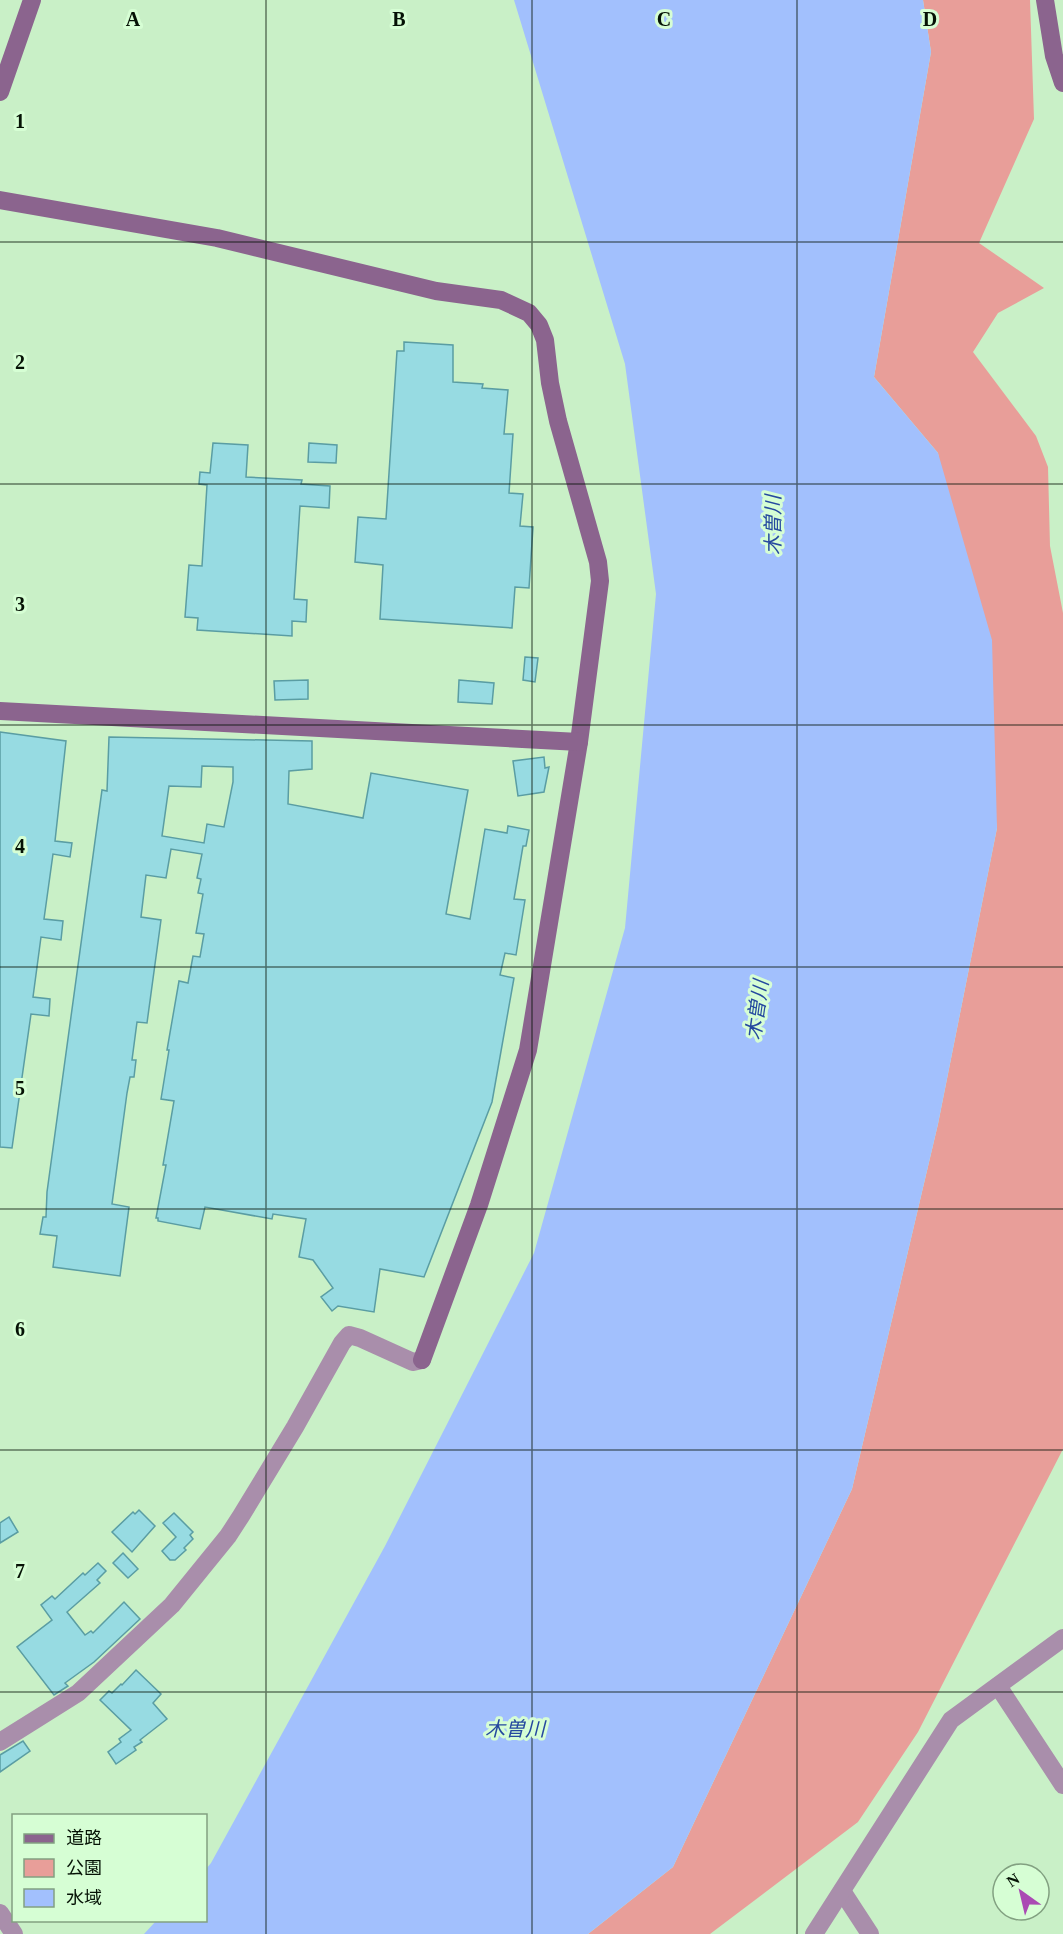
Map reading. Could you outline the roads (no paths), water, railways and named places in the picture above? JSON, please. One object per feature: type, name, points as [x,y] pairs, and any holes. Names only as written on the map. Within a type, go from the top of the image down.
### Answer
[{"type":"street","points":[[0,92],[32,0]]},
{"type":"street","points":[[1045,0],[1054,56],[1063,83]]},
{"type":"street","points":[[0,200],[217,238],[436,291],[501,300],[529,313],[539,325],[545,340],[558,422],[598,562],[600,581],[579,742],[528,1050],[479,1205],[422,1360],[413,1362],[349,1335],[342,1343],[295,1427],[228,1536],[171,1605],[78,1693],[0,1742]]},
{"type":"street","points":[[0,711],[579,742]]},
{"type":"street","points":[[814,1934],[951,1720],[1063,1638]]},
{"type":"street","points":[[998,1686],[1063,1785]]},
{"type":"street","points":[[842,1891],[870,1934]]},
{"type":"street","points":[[0,1914],[14,1934]]},
{"type":"water","name":"木曽川","points":[[514,0],[923,0],[931,52],[874,377],[938,453],[992,640],[997,828],[938,1124],[852,1489],[673,1867],[588,1934],[144,1934],[155,1922],[207,1922],[207,1868],[385,1546],[534,1253],[625,928],[656,594],[625,364]]}]
